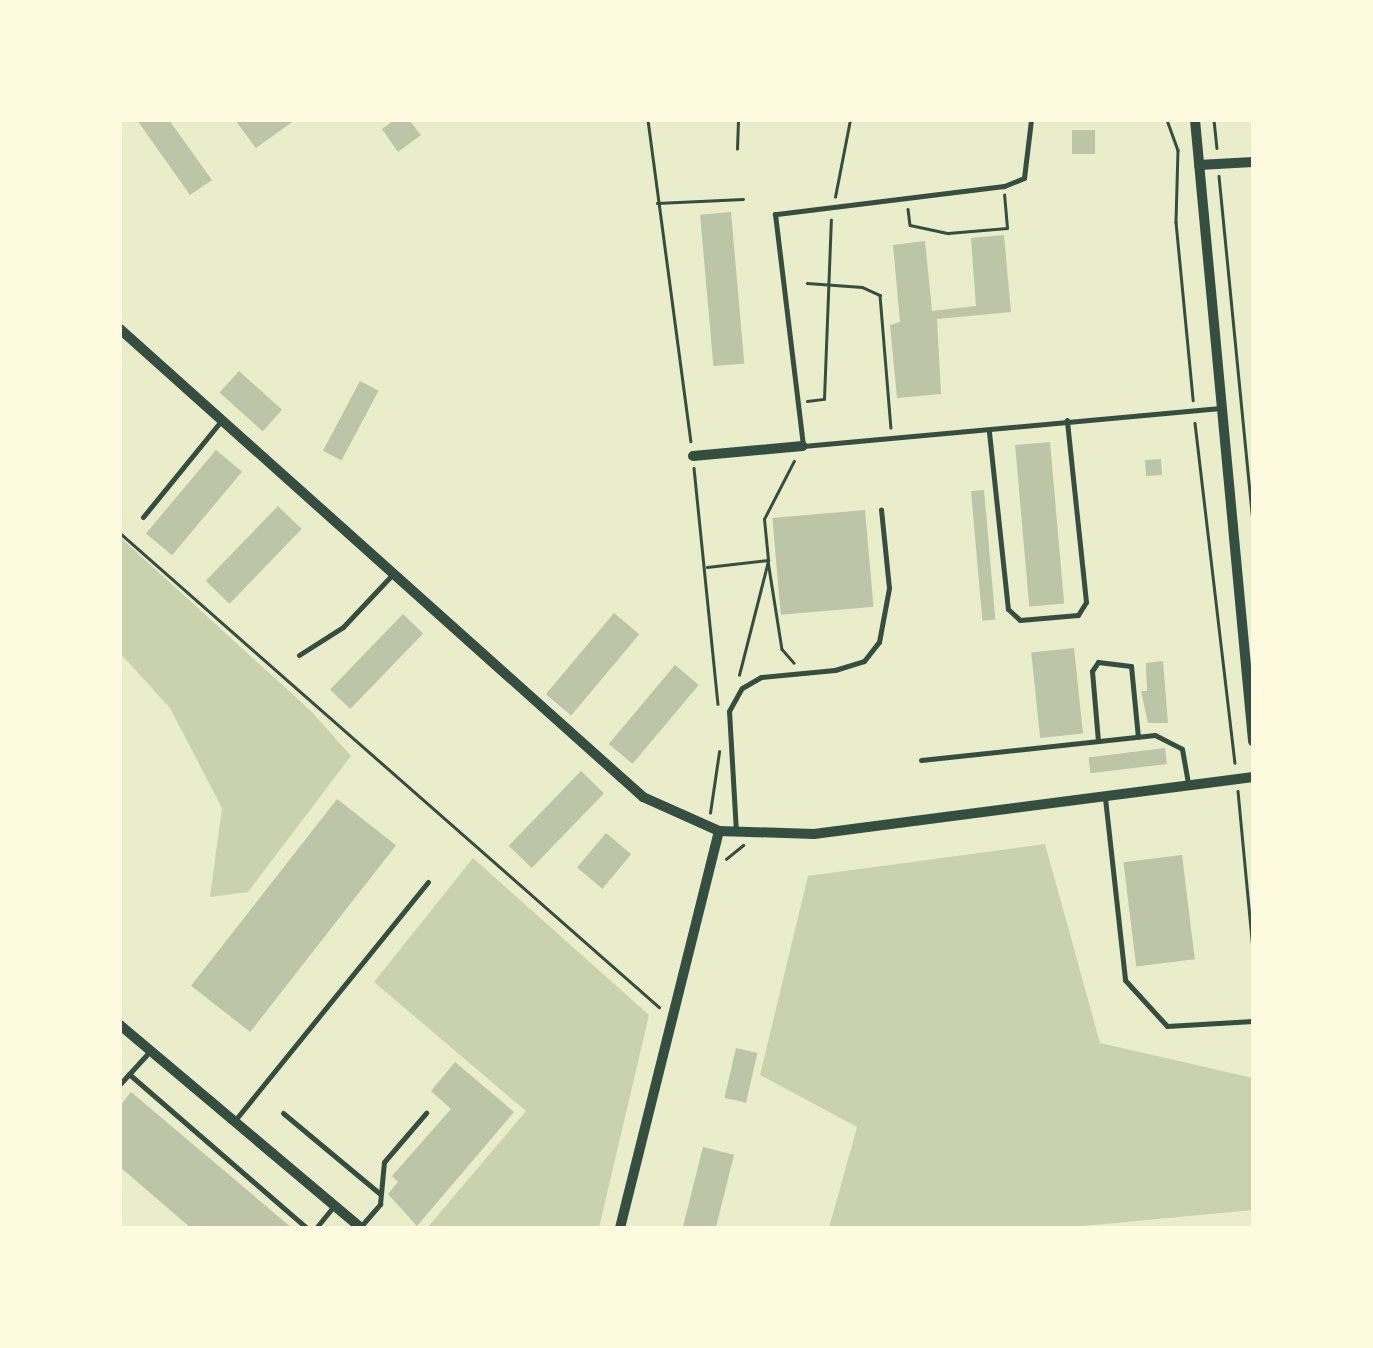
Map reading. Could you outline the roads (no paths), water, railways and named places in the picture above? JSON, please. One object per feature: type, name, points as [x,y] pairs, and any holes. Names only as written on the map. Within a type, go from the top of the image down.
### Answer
[{"type":"street","points":[[1195,120],[1253,742]]},
{"type":"street","points":[[1200,165],[1253,162]]},
{"type":"street","points":[[120,329],[391,576],[642,797],[706,826],[736,835],[814,834],[1253,777]]},
{"type":"street","points":[[693,456],[803,446]]},
{"type":"street","points":[[620,1228],[719,831]]},
{"type":"street","points":[[120,1025],[360,1228]]},
{"type":"lane","points":[[1031,120],[1024,178],[1004,186],[775,214],[803,446],[1220,408]]},
{"type":"lane","points":[[989,432],[1008,609],[1020,620],[1078,615],[1086,602],[1066,420]]},
{"type":"lane","points":[[143,517],[221,421]]},
{"type":"lane","points":[[736,835],[728,711],[742,688],[761,677],[864,661],[879,642],[889,588],[880,508]]},
{"type":"lane","points":[[299,655],[343,628],[391,576]]},
{"type":"lane","points":[[1098,742],[1092,670],[1098,662],[1130,666],[1138,737]]},
{"type":"lane","points":[[921,760],[1155,735],[1182,748],[1188,784]]},
{"type":"lane","points":[[1104,795],[1124,980],[1167,1026],[1253,1020]]},
{"type":"lane","points":[[234,1122],[428,882]]},
{"type":"lane","points":[[120,1084],[150,1050]]},
{"type":"lane","points":[[129,1074],[307,1228]]},
{"type":"lane","points":[[283,1113],[379,1193]]},
{"type":"lane","points":[[360,1228],[380,1204],[384,1162],[426,1113]]},
{"type":"lane","points":[[316,1228],[335,1206]]}]
